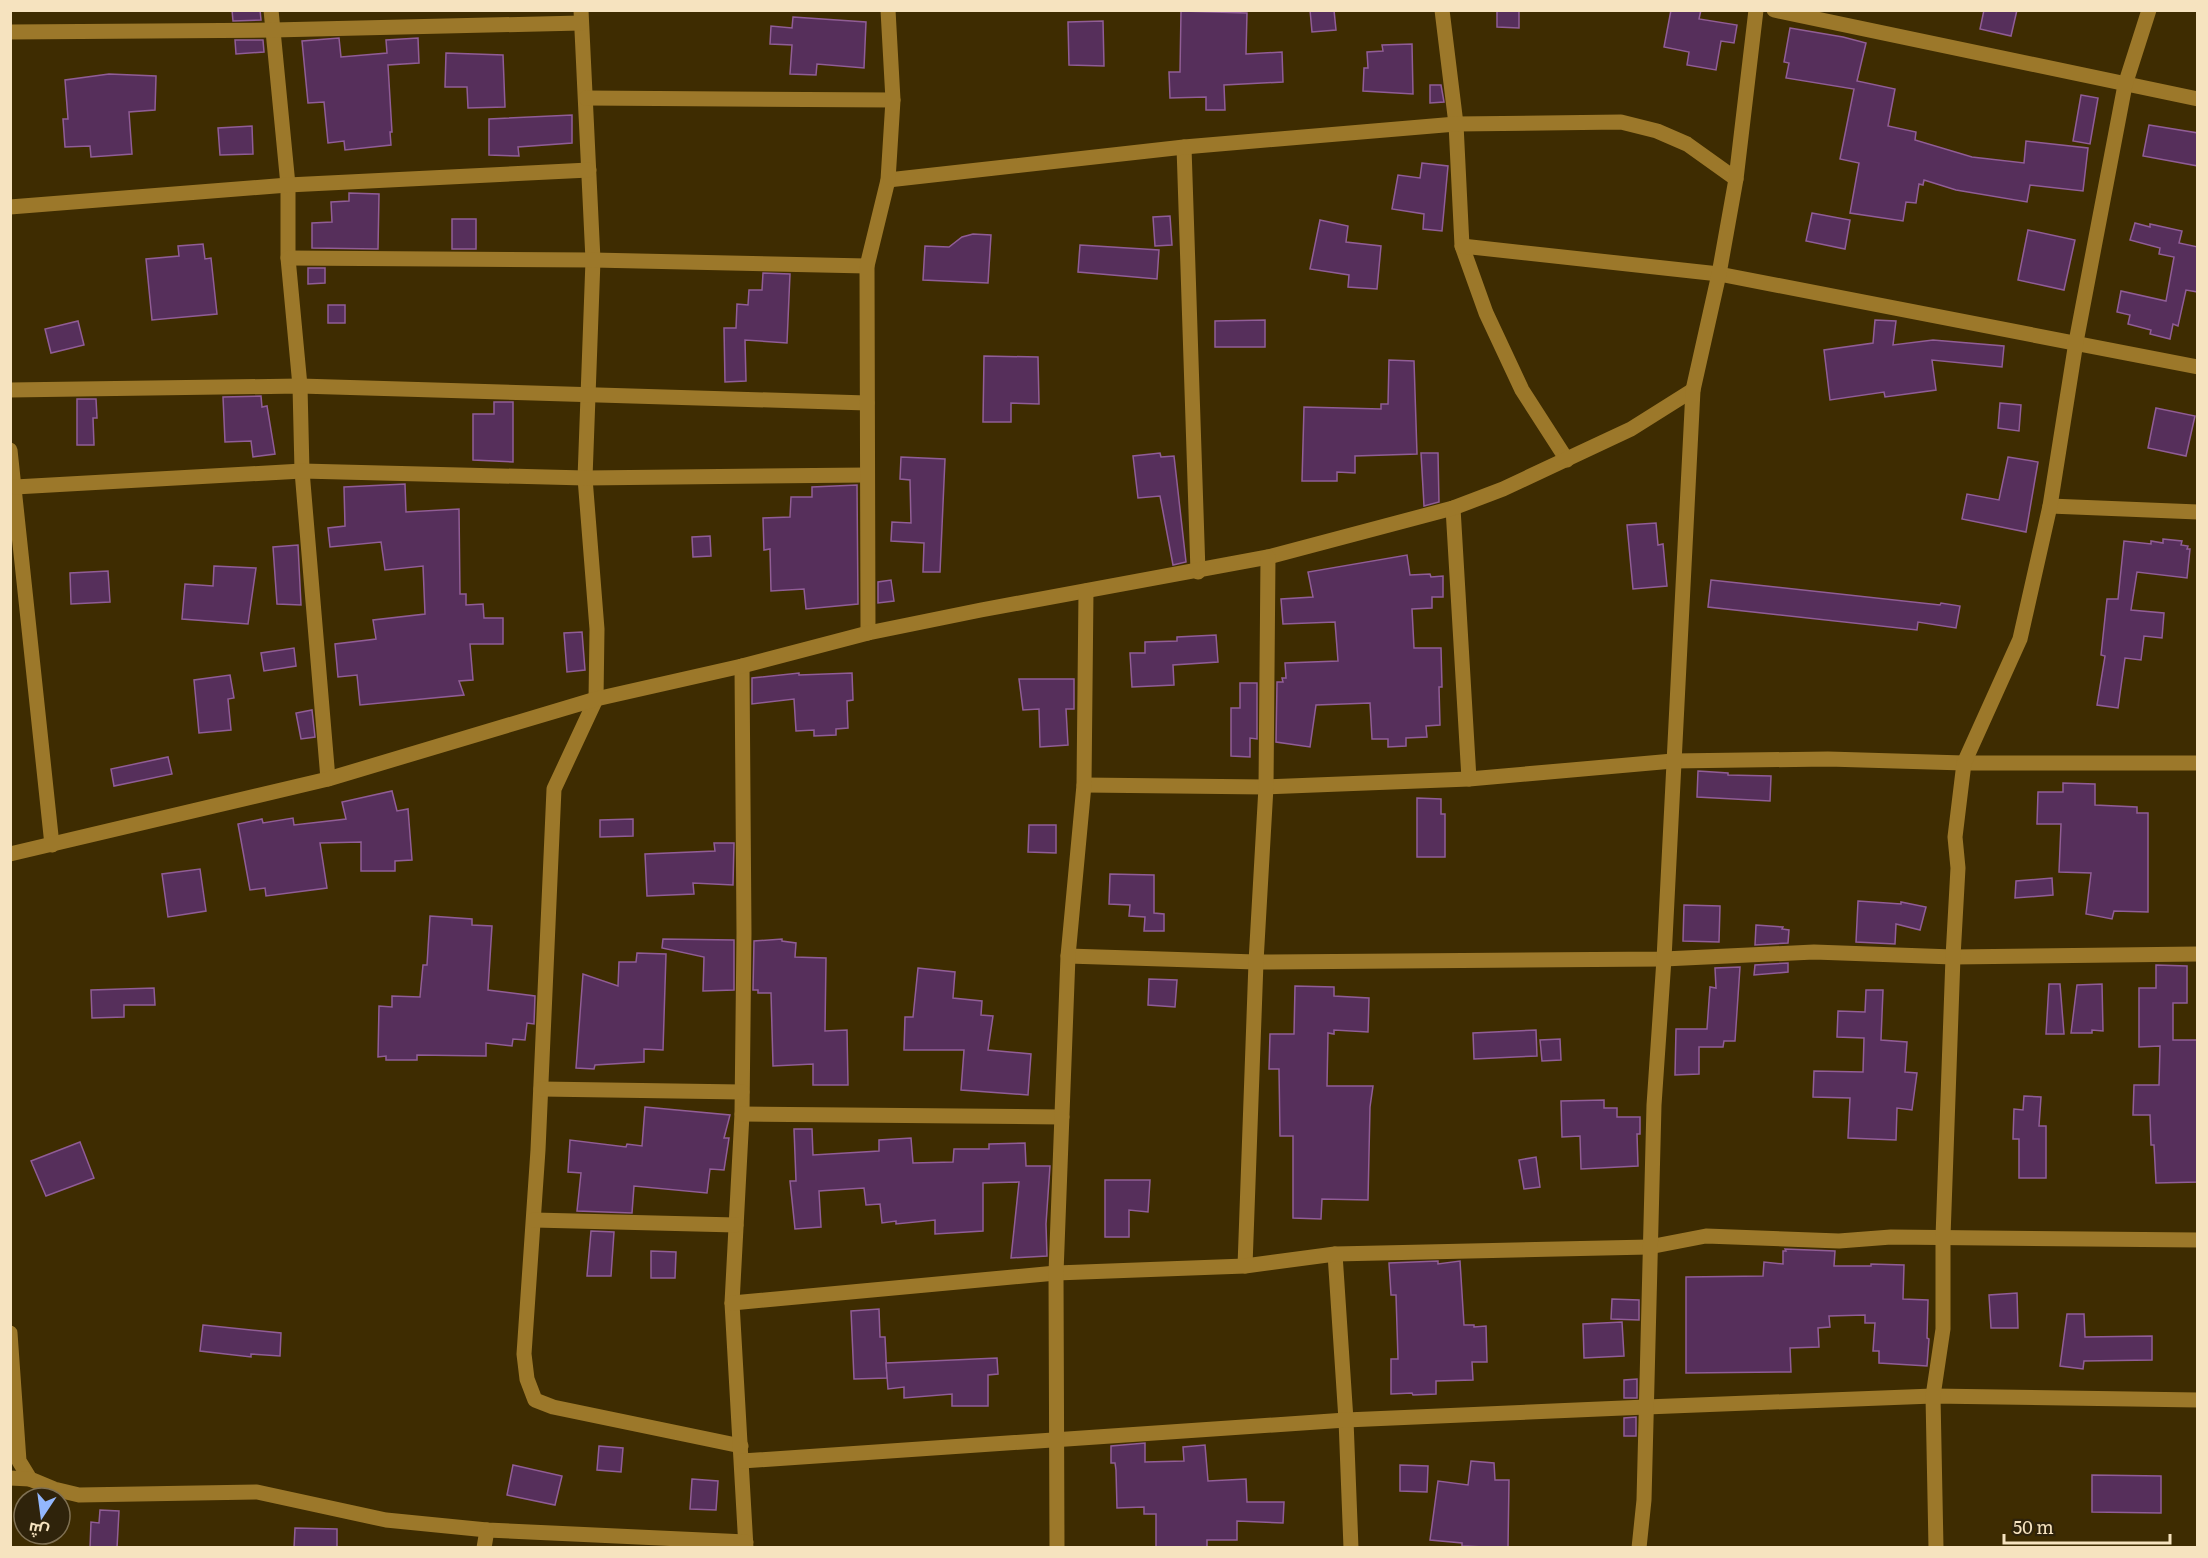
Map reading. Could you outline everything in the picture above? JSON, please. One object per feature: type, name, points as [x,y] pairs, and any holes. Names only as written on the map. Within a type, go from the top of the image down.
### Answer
[{"type":"street","points":[[271,10],[288,185],[288,258],[300,386],[302,471],[328,779]]},
{"type":"street","points":[[868,633],[867,266],[888,180],[893,100],[888,10]]},
{"type":"street","points":[[1442,10],[1456,124],[1462,246],[1486,313],[1522,390],[1567,460]]},
{"type":"street","points":[[1639,1548],[1644,1500],[1654,1105],[1664,959],[1693,390],[1719,274],[1736,179],[1756,10]]},
{"type":"street","points":[[1774,10],[2198,99]]},
{"type":"street","points":[[1936,1548],[1933,1396],[1943,1329],[1943,1237],[1958,868],[1954,837],[1964,763],[2020,639],[2050,506],[2076,342],[2125,85],[2149,10]]},
{"type":"street","points":[[10,32],[273,30],[581,17],[593,260],[585,478],[597,629],[596,699],[554,789],[541,1089],[524,1354],[526,1379],[535,1400],[553,1407],[741,1453],[1057,1439],[1346,1420],[1933,1396],[2198,1400]]},
{"type":"street","points":[[586,98],[893,100]]},
{"type":"street","points":[[888,180],[1184,147],[1456,124],[1621,122],[1657,131],[1687,144],[1736,179]]},
{"type":"street","points":[[1184,147],[1198,572]]},
{"type":"street","points":[[10,207],[288,185],[589,170]]},
{"type":"street","points":[[1462,246],[1719,274],[2198,367]]},
{"type":"street","points":[[288,258],[593,260],[867,266]]},
{"type":"street","points":[[10,390],[300,386],[867,403]]},
{"type":"street","points":[[10,854],[328,779],[596,699],[742,666],[868,633],[1268,557],[1453,507],[1503,489],[1631,429],[1693,390]]},
{"type":"street","points":[[10,450],[15,487],[14,535],[52,845]]},
{"type":"street","points":[[15,487],[302,471],[585,478],[866,475]]},
{"type":"street","points":[[2050,506],[2198,512]]},
{"type":"street","points":[[1453,507],[1469,778]]},
{"type":"street","points":[[1245,1266],[1256,962],[1266,787],[1268,557]]},
{"type":"street","points":[[1057,1548],[1056,1273],[1068,956],[1084,785],[1086,591]]},
{"type":"street","points":[[10,1478],[30,1479],[54,1490],[78,1495],[257,1492],[386,1520],[487,1530],[746,1545],[732,1303],[742,1114],[744,933],[742,666]]},
{"type":"street","points":[[1084,785],[1266,787],[1469,778],[1673,761],[1828,759],[1964,763],[2198,763]]},
{"type":"street","points":[[1068,956],[1256,962],[1664,959],[1814,952],[1953,957],[2198,954]]},
{"type":"street","points":[[541,1089],[742,1092]]},
{"type":"street","points":[[742,1114],[1062,1117]]},
{"type":"street","points":[[534,1220],[736,1225]]},
{"type":"street","points":[[732,1303],[1056,1273],[1245,1266],[1335,1254],[1649,1247],[1706,1236],[1839,1241],[1891,1237],[2198,1240]]},
{"type":"street","points":[[1335,1254],[1346,1420],[1351,1548]]},
{"type":"street","points":[[10,1333],[19,1461],[30,1479]]},
{"type":"street","points":[[484,1548],[487,1530]]},
{"type":"building","points":[[232,10],[260,10],[261,20],[233,21]]},
{"type":"building","points":[[1310,10],[1334,10],[1336,30],[1312,32]]},
{"type":"building","points":[[1497,10],[1519,10],[1519,28],[1497,27]]},
{"type":"building","points":[[1671,10],[1701,10],[1699,19],[1737,25],[1734,43],[1721,41],[1716,70],[1687,65],[1689,52],[1664,47]]},
{"type":"building","points":[[1984,10],[2017,10],[2011,36],[1980,29]]},
{"type":"building","points":[[1181,11],[1247,13],[1246,54],[1282,52],[1283,82],[1224,85],[1225,110],[1206,110],[1206,97],[1170,98],[1169,72],[1180,72]]},
{"type":"building","points":[[793,17],[866,22],[864,68],[817,64],[816,75],[790,74],[792,45],[770,44],[771,26],[792,28]]},
{"type":"building","points":[[1103,21],[1104,66],[1069,65],[1068,22]]},
{"type":"building","points":[[1790,28],[1866,43],[1857,81],[1895,89],[1888,126],[1916,132],[1915,140],[1972,157],[2024,163],[2026,141],[2088,148],[2083,191],[2030,185],[2027,202],[1956,190],[1924,180],[1923,185],[1919,184],[1916,203],[1906,202],[1903,221],[1850,213],[1859,163],[1840,159],[1854,89],[1786,78],[1789,63],[1784,62]]},
{"type":"building","points":[[339,38],[341,57],[387,53],[386,40],[418,38],[419,63],[388,65],[391,145],[345,150],[344,141],[328,143],[324,102],[308,103],[302,41]]},
{"type":"building","points":[[235,40],[263,40],[264,52],[236,54]]},
{"type":"building","points":[[1412,44],[1413,94],[1363,91],[1364,68],[1368,68],[1367,52],[1383,51],[1382,45]]},
{"type":"building","points":[[446,53],[503,55],[505,107],[468,108],[467,87],[445,87]]},
{"type":"building","points":[[109,74],[156,76],[155,110],[129,112],[132,154],[91,157],[90,146],[65,147],[63,119],[68,119],[65,80]]},
{"type":"building","points":[[1430,85],[1441,85],[1444,102],[1430,103]]},
{"type":"building","points":[[2081,95],[2098,98],[2090,144],[2073,141]]},
{"type":"building","points":[[572,115],[572,143],[518,147],[519,156],[489,155],[489,119]]},
{"type":"building","points":[[2149,125],[2198,133],[2198,166],[2143,156]]},
{"type":"building","points":[[252,126],[253,154],[220,155],[218,128]]},
{"type":"building","points":[[1422,163],[1448,166],[1442,231],[1423,229],[1424,214],[1392,209],[1398,175],[1420,178]]},
{"type":"building","points":[[349,193],[379,194],[378,249],[312,248],[312,223],[332,222],[331,202],[349,201]]},
{"type":"building","points":[[1812,213],[1850,220],[1845,249],[1806,241]]},
{"type":"building","points":[[1170,216],[1172,245],[1155,246],[1153,217]]},
{"type":"building","points":[[452,219],[476,219],[476,249],[452,249]]},
{"type":"building","points":[[1320,220],[1348,226],[1346,242],[1381,246],[1377,289],[1348,287],[1349,275],[1310,269]]},
{"type":"building","points":[[2135,223],[2182,231],[2179,243],[2198,247],[2198,292],[2186,290],[2178,326],[2173,324],[2170,339],[2150,334],[2151,330],[2128,324],[2130,315],[2117,312],[2121,291],[2166,301],[2174,257],[2159,254],[2160,248],[2130,240]]},
{"type":"building","points":[[2028,230],[2075,240],[2064,290],[2018,280]]},
{"type":"building","points":[[973,234],[991,235],[988,283],[923,280],[925,246],[949,247],[962,237]]},
{"type":"building","points":[[203,244],[205,259],[211,258],[217,314],[152,320],[146,259],[179,256],[178,246]]},
{"type":"building","points":[[1080,245],[1159,250],[1157,279],[1078,272]]},
{"type":"building","points":[[308,268],[325,268],[325,283],[308,284]]},
{"type":"building","points":[[763,273],[790,274],[787,343],[745,340],[746,381],[725,382],[724,328],[736,328],[737,304],[748,305],[749,290],[762,290]]},
{"type":"building","points":[[328,305],[345,305],[345,323],[328,323]]},
{"type":"building","points":[[1265,320],[1265,347],[1215,347],[1215,321]]},
{"type":"building","points":[[1875,320],[1896,321],[1893,345],[1933,340],[2004,346],[2002,367],[1932,360],[1936,390],[1885,397],[1884,392],[1830,400],[1824,350],[1873,343]]},
{"type":"building","points":[[78,321],[84,345],[51,353],[45,329]]},
{"type":"building","points":[[984,356],[1038,357],[1039,404],[1011,403],[1011,422],[983,422]]},
{"type":"building","points":[[1389,360],[1414,361],[1417,454],[1355,456],[1355,473],[1337,472],[1337,481],[1302,481],[1304,407],[1381,409],[1381,404],[1388,404]]},
{"type":"building","points":[[261,396],[262,407],[267,406],[275,454],[253,457],[251,441],[225,442],[223,397]]},
{"type":"building","points":[[77,399],[96,399],[97,418],[93,418],[94,445],[77,445]]},
{"type":"building","points":[[494,402],[513,402],[513,462],[473,460],[473,414],[494,414]]},
{"type":"building","points":[[2000,403],[2021,405],[2019,431],[1998,428]]},
{"type":"building","points":[[2156,408],[2195,416],[2186,456],[2148,448]]},
{"type":"building","points":[[1160,453],[1161,457],[1174,456],[1186,562],[1173,565],[1160,496],[1138,498],[1133,456]]},
{"type":"building","points":[[1421,453],[1438,453],[1439,502],[1424,506]]},
{"type":"building","points":[[901,457],[945,459],[940,572],[923,572],[924,543],[891,541],[892,522],[911,523],[910,480],[900,479]]},
{"type":"building","points":[[2008,457],[2038,462],[2026,532],[1962,519],[1967,494],[1999,500]]},
{"type":"building","points":[[405,484],[406,512],[459,509],[460,594],[466,594],[466,605],[483,604],[484,618],[503,618],[503,644],[470,644],[473,680],[459,681],[464,695],[360,705],[357,675],[338,677],[335,644],[376,639],[373,620],[425,614],[423,566],[385,570],[381,542],[330,547],[328,528],[345,526],[344,487]]},
{"type":"building","points":[[857,485],[858,604],[806,609],[804,589],[771,591],[770,549],[764,550],[763,518],[790,517],[791,497],[812,497],[812,487]]},
{"type":"building","points":[[1656,523],[1658,545],[1663,544],[1667,586],[1633,589],[1627,525]]},
{"type":"building","points":[[710,536],[711,556],[693,557],[692,537]]},
{"type":"building","points":[[2163,539],[2182,541],[2181,545],[2188,546],[2187,549],[2190,549],[2187,578],[2137,572],[2131,610],[2164,613],[2162,638],[2144,636],[2141,660],[2125,658],[2118,708],[2097,705],[2105,656],[2101,655],[2107,599],[2118,599],[2124,541],[2151,544],[2151,541],[2163,543]]},
{"type":"building","points":[[298,545],[301,605],[277,604],[273,547]]},
{"type":"building","points":[[1407,555],[1410,575],[1443,576],[1443,597],[1432,597],[1432,608],[1412,609],[1414,648],[1441,648],[1440,725],[1426,726],[1427,737],[1406,738],[1406,746],[1388,747],[1388,739],[1372,739],[1370,703],[1316,705],[1310,747],[1276,742],[1277,682],[1283,682],[1282,678],[1286,678],[1285,663],[1338,661],[1335,622],[1283,624],[1281,599],[1313,597],[1308,572]]},
{"type":"building","points":[[214,566],[256,568],[248,624],[182,619],[185,584],[213,586]]},
{"type":"building","points":[[108,571],[110,602],[71,604],[70,573]]},
{"type":"building","points":[[891,580],[894,601],[878,603],[878,582]]},
{"type":"building","points":[[1711,580],[1960,606],[1956,628],[1918,622],[1917,630],[1708,607]]},
{"type":"building","points":[[582,632],[585,670],[567,672],[564,633]]},
{"type":"building","points":[[1216,635],[1218,662],[1173,665],[1174,685],[1132,687],[1130,653],[1145,653],[1145,642],[1177,641],[1177,637]]},
{"type":"building","points":[[294,648],[296,666],[264,671],[261,653]]},
{"type":"building","points":[[799,673],[799,675],[852,673],[853,700],[847,701],[848,728],[836,729],[836,735],[814,736],[814,730],[796,731],[794,699],[752,704],[752,678]]},
{"type":"building","points":[[230,675],[234,698],[228,699],[231,730],[199,733],[194,680]]},
{"type":"building","points":[[1019,679],[1074,679],[1074,709],[1066,709],[1068,745],[1040,747],[1039,709],[1023,710]]},
{"type":"building","points":[[1240,683],[1257,683],[1257,739],[1250,738],[1250,757],[1231,756],[1231,708],[1240,708]]},
{"type":"building","points":[[312,710],[315,737],[301,739],[296,713]]},
{"type":"building","points":[[168,757],[172,774],[114,786],[111,769]]},
{"type":"building","points":[[1698,771],[1728,773],[1728,775],[1771,776],[1770,801],[1697,797]]},
{"type":"building","points":[[2063,783],[2095,784],[2095,805],[2137,807],[2137,813],[2148,813],[2148,912],[2114,911],[2112,919],[2086,914],[2091,873],[2059,872],[2061,824],[2037,824],[2038,792],[2063,792]]},
{"type":"building","points":[[392,791],[397,811],[408,809],[412,860],[395,861],[395,871],[361,871],[361,842],[320,843],[327,888],[266,896],[265,888],[250,890],[238,824],[262,819],[263,823],[293,818],[294,825],[346,819],[342,802]]},
{"type":"building","points":[[1417,798],[1441,799],[1441,814],[1445,814],[1445,857],[1417,857]]},
{"type":"building","points":[[633,819],[633,836],[600,837],[600,820]]},
{"type":"building","points":[[1029,825],[1056,825],[1056,853],[1028,852]]},
{"type":"building","points":[[714,843],[734,843],[733,885],[693,883],[694,894],[647,896],[645,854],[715,851]]},
{"type":"building","points":[[200,869],[206,911],[168,917],[162,874]]},
{"type":"building","points":[[1110,874],[1154,875],[1154,913],[1164,914],[1164,931],[1144,931],[1145,917],[1129,916],[1130,905],[1109,904]]},
{"type":"building","points":[[2052,878],[2053,895],[2015,898],[2016,881]]},
{"type":"building","points":[[1858,901],[1901,904],[1901,902],[1926,907],[1920,930],[1896,924],[1895,944],[1856,942]]},
{"type":"building","points":[[1684,905],[1720,906],[1719,942],[1683,941]]},
{"type":"building","points":[[430,916],[472,919],[472,925],[492,926],[488,990],[535,996],[534,1024],[527,1023],[525,1040],[513,1039],[512,1046],[486,1043],[486,1056],[417,1055],[417,1060],[386,1060],[386,1056],[378,1057],[379,1006],[392,1007],[392,996],[420,997],[423,965],[427,965]]},
{"type":"building","points":[[1756,925],[1783,927],[1782,929],[1789,930],[1788,943],[1755,945]]},
{"type":"building","points":[[663,939],[734,940],[734,990],[703,991],[704,957],[662,948]]},
{"type":"building","points":[[782,939],[782,941],[796,943],[795,957],[826,958],[825,1031],[847,1030],[848,1085],[813,1085],[813,1064],[773,1066],[771,993],[758,993],[758,990],[753,990],[754,941]]},
{"type":"building","points":[[637,953],[666,954],[663,1050],[644,1049],[644,1062],[595,1065],[594,1069],[576,1068],[583,974],[618,986],[619,962],[636,962]]},
{"type":"building","points":[[1788,963],[1788,972],[1754,975],[1755,965]]},
{"type":"building","points":[[2156,965],[2187,966],[2187,1003],[2173,1003],[2173,1040],[2198,1040],[2198,1182],[2156,1183],[2150,1115],[2133,1115],[2134,1085],[2159,1085],[2160,1046],[2139,1047],[2139,988],[2156,988]]},
{"type":"building","points":[[1740,967],[1735,1041],[1724,1041],[1723,1047],[1699,1047],[1699,1074],[1675,1075],[1676,1029],[1707,1029],[1710,987],[1716,988],[1715,968]]},
{"type":"building","points":[[918,968],[955,972],[953,998],[982,1001],[981,1015],[993,1016],[988,1050],[1031,1054],[1028,1095],[961,1090],[964,1050],[904,1050],[905,1017],[913,1017]]},
{"type":"building","points":[[1149,979],[1177,980],[1175,1007],[1148,1005]]},
{"type":"building","points":[[2049,984],[2060,984],[2064,1034],[2046,1034]]},
{"type":"building","points":[[2102,984],[2103,1031],[2071,1033],[2077,985]]},
{"type":"building","points":[[1295,986],[1334,987],[1334,996],[1369,998],[1368,1032],[1334,1030],[1334,1034],[1328,1033],[1327,1086],[1373,1086],[1370,1107],[1368,1200],[1322,1199],[1321,1219],[1293,1218],[1293,1136],[1280,1136],[1279,1069],[1269,1069],[1270,1034],[1294,1034]]},
{"type":"building","points":[[154,988],[155,1005],[124,1005],[124,1017],[92,1018],[91,990]]},
{"type":"building","points":[[1866,990],[1883,990],[1881,1040],[1907,1042],[1905,1072],[1917,1073],[1912,1110],[1897,1108],[1896,1140],[1848,1138],[1850,1098],[1813,1097],[1814,1071],[1863,1072],[1864,1038],[1837,1037],[1838,1011],[1865,1012]]},
{"type":"building","points":[[1536,1030],[1537,1056],[1474,1059],[1473,1033]]},
{"type":"building","points":[[1560,1039],[1561,1060],[1542,1061],[1540,1040]]},
{"type":"building","points":[[2024,1096],[2041,1097],[2039,1126],[2046,1126],[2046,1178],[2019,1178],[2019,1139],[2013,1139],[2014,1109],[2023,1110]]},
{"type":"building","points":[[1604,1100],[1604,1108],[1617,1108],[1617,1117],[1640,1117],[1640,1134],[1637,1134],[1638,1166],[1581,1169],[1580,1136],[1562,1137],[1561,1101]]},
{"type":"building","points":[[645,1107],[730,1115],[724,1138],[729,1138],[724,1170],[710,1169],[707,1193],[634,1186],[632,1213],[577,1211],[581,1173],[568,1172],[570,1140],[626,1147],[627,1144],[642,1146]]},
{"type":"building","points":[[794,1129],[812,1129],[813,1155],[879,1151],[879,1140],[911,1138],[913,1163],[953,1162],[954,1149],[989,1149],[989,1144],[1025,1143],[1026,1166],[1050,1166],[1046,1224],[1047,1256],[1011,1258],[1019,1182],[983,1183],[983,1231],[935,1234],[935,1220],[882,1223],[880,1204],[866,1205],[864,1188],[819,1191],[821,1227],[795,1229],[790,1181],[796,1181]]},
{"type":"building","points":[[80,1142],[94,1178],[46,1196],[31,1161]]},
{"type":"building","points":[[1536,1157],[1540,1187],[1524,1189],[1519,1160]]},
{"type":"building","points":[[1105,1180],[1150,1180],[1148,1212],[1129,1210],[1129,1237],[1105,1237]]},
{"type":"building","points":[[591,1231],[614,1232],[611,1276],[587,1276]]},
{"type":"building","points":[[1785,1249],[1835,1251],[1834,1266],[1904,1265],[1903,1299],[1928,1300],[1927,1366],[1879,1363],[1879,1351],[1873,1351],[1875,1323],[1865,1323],[1865,1315],[1829,1316],[1830,1327],[1818,1328],[1819,1347],[1790,1348],[1791,1372],[1686,1373],[1686,1277],[1763,1276],[1764,1262],[1783,1264]]},
{"type":"building","points":[[651,1251],[676,1252],[675,1278],[651,1278]]},
{"type":"building","points":[[1438,1261],[1438,1264],[1460,1261],[1464,1325],[1486,1326],[1487,1362],[1472,1362],[1473,1380],[1436,1381],[1436,1394],[1391,1394],[1391,1359],[1398,1359],[1396,1295],[1391,1295],[1389,1263]]},
{"type":"building","points":[[2017,1293],[2018,1328],[1991,1328],[1989,1295]]},
{"type":"building","points":[[1612,1299],[1639,1300],[1639,1320],[1611,1319]]},
{"type":"building","points":[[879,1309],[880,1337],[885,1337],[887,1378],[854,1379],[851,1311]]},
{"type":"building","points":[[2067,1314],[2084,1314],[2085,1337],[2152,1336],[2152,1360],[2084,1361],[2083,1369],[2060,1366]]},
{"type":"building","points":[[1622,1322],[1624,1356],[1584,1358],[1583,1324]]},
{"type":"building","points":[[203,1325],[281,1333],[280,1356],[251,1354],[251,1357],[200,1351]]},
{"type":"building","points":[[997,1358],[998,1374],[988,1375],[988,1406],[952,1406],[952,1394],[904,1398],[904,1387],[888,1389],[886,1363]]},
{"type":"building","points":[[1637,1379],[1637,1398],[1624,1398],[1624,1380]]},
{"type":"building","points":[[1636,1417],[1636,1436],[1624,1436],[1624,1418]]},
{"type":"building","points":[[1145,1443],[1145,1462],[1184,1461],[1183,1447],[1205,1445],[1208,1481],[1246,1479],[1247,1502],[1284,1502],[1283,1523],[1237,1521],[1237,1540],[1207,1540],[1207,1548],[1156,1548],[1156,1514],[1144,1514],[1144,1507],[1117,1508],[1116,1470],[1115,1463],[1111,1463],[1111,1446]]},
{"type":"building","points":[[599,1446],[623,1448],[621,1472],[597,1470]]},
{"type":"building","points":[[1471,1461],[1494,1463],[1495,1480],[1509,1480],[1508,1548],[1462,1546],[1462,1543],[1430,1540],[1438,1481],[1468,1485]]},
{"type":"building","points":[[513,1465],[562,1476],[555,1505],[507,1495]]},
{"type":"building","points":[[1400,1465],[1428,1466],[1427,1492],[1400,1491]]},
{"type":"building","points":[[2092,1475],[2161,1476],[2161,1513],[2092,1512]]},
{"type":"building","points":[[692,1479],[718,1481],[716,1510],[690,1509]]},
{"type":"building","points":[[100,1510],[119,1511],[117,1548],[90,1548],[91,1522],[99,1523]]},
{"type":"building","points":[[295,1528],[337,1529],[337,1548],[294,1548]]}]
